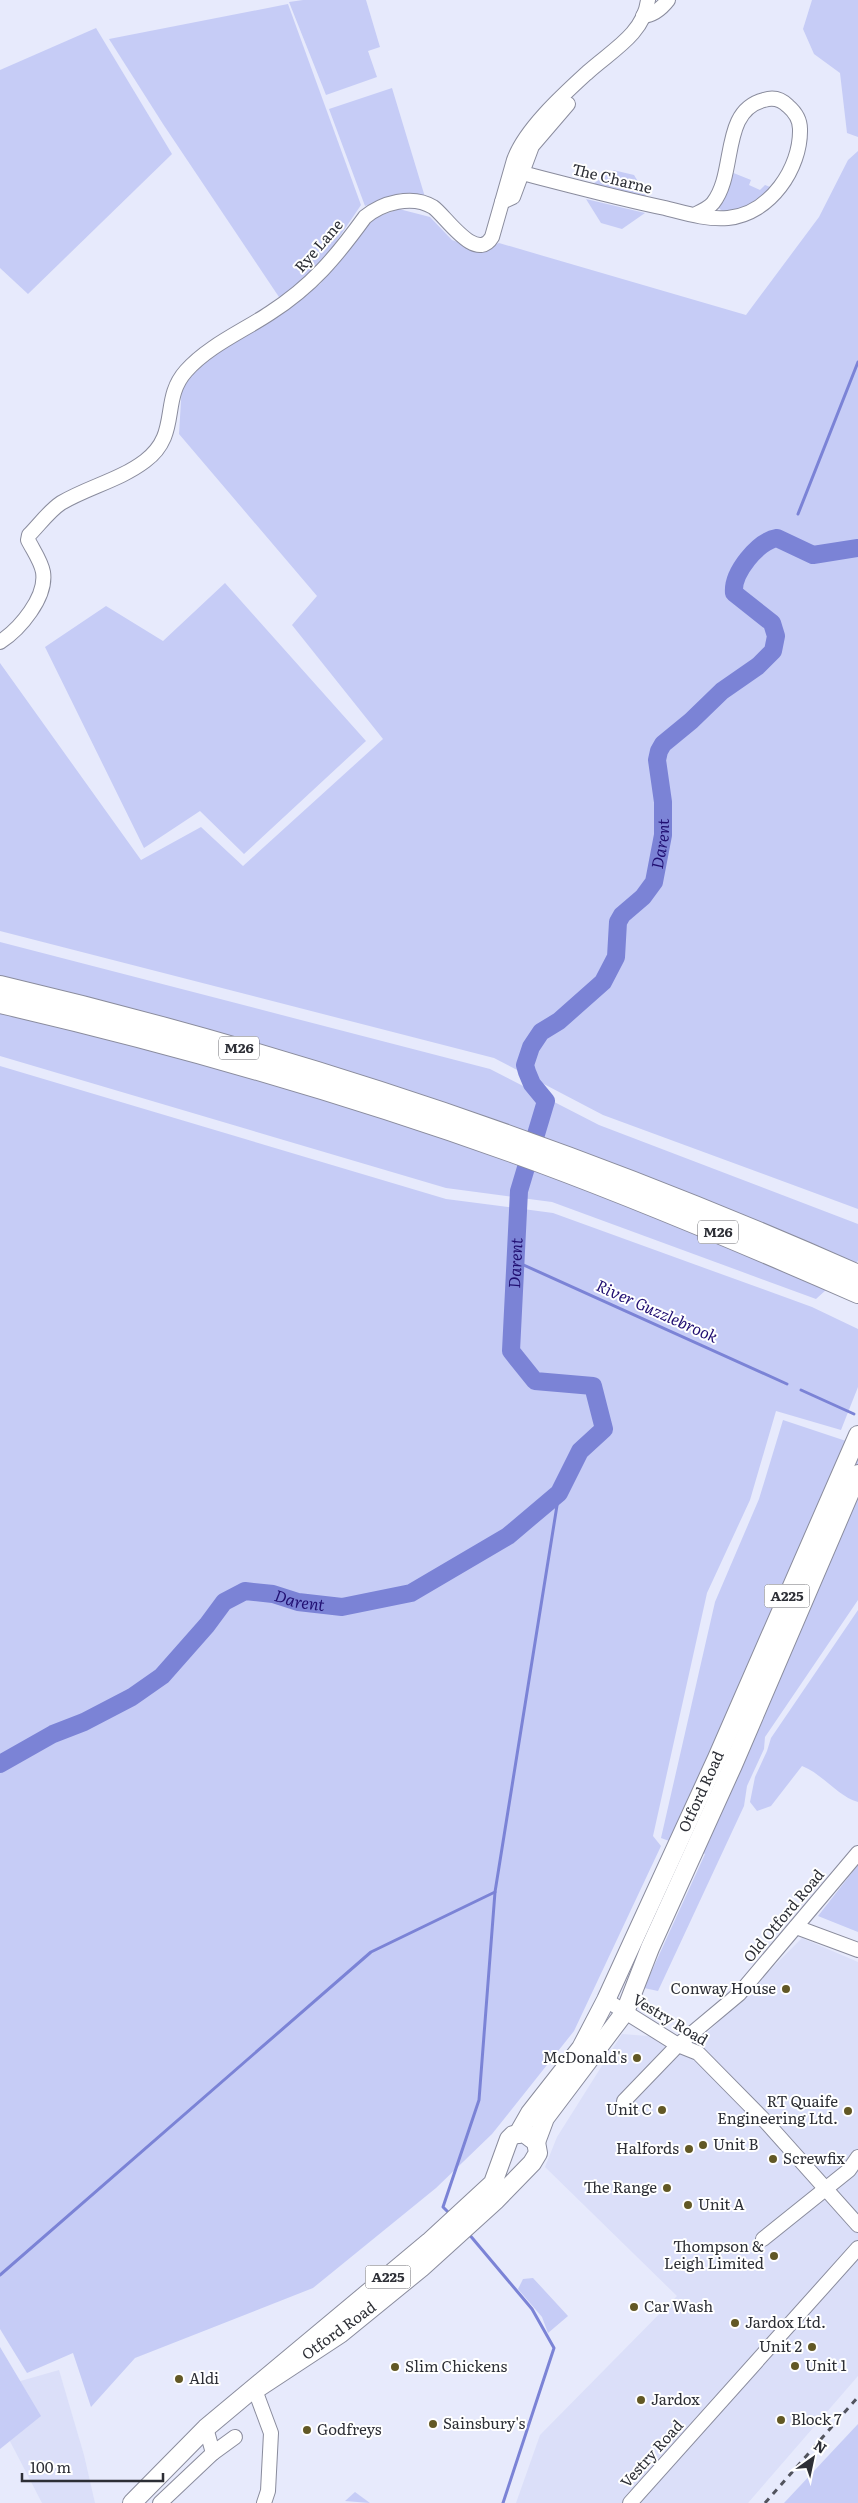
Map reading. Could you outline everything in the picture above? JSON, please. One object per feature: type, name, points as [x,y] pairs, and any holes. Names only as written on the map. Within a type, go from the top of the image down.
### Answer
[{"type":"highway","name":"M26","points":[[0,986],[253,1052],[472,1129],[579,1169],[742,1224],[858,1275]]},
{"type":"highway","name":"M26","points":[[0,1003],[230,1062],[472,1129]]},
{"type":"highway","name":"M26","points":[[579,1169],[692,1221],[858,1293]]},
{"type":"main road","name":"Otford Road","points":[[132,2503],[206,2428],[255,2390],[429,2242],[493,2183],[508,2139],[518,2134],[530,2113],[581,2048],[606,2000],[717,1758],[858,1435]]},
{"type":"main road","name":"Otford Road","points":[[255,2390],[340,2334],[421,2268],[496,2200],[538,2154],[536,2142],[545,2118],[625,2012],[650,1948],[733,1765],[858,1474]]},
{"type":"main road","points":[[518,2134],[531,2136],[536,2142]]},
{"type":"main road","points":[[504,2152],[508,2161],[514,2165],[529,2166]]},
{"type":"street","points":[[644,5],[651,15],[658,11],[668,0]]},
{"type":"street","name":"Rye Lane","points":[[0,642],[17,628],[43,587],[43,569],[28,540],[29,535],[59,504],[87,489],[122,476],[158,450],[167,435],[175,389],[191,366],[272,312],[314,281],[365,217],[375,208],[397,202],[412,201],[424,203],[438,211],[462,236],[480,245],[488,242],[492,238],[519,148],[539,122],[579,80],[638,27],[644,5]]},
{"type":"street","points":[[502,202],[513,197],[532,146],[579,90],[579,80]]},
{"type":"street","name":"The Charne","points":[[522,173],[694,215],[726,218],[737,217],[751,212],[776,192],[786,177],[800,139],[800,123],[794,112],[787,105],[776,98],[762,100],[740,115],[736,123],[727,171],[718,193],[713,203],[694,215]]},
{"type":"street","name":"Old Otford Road","points":[[624,2101],[678,2045],[739,1994],[858,1853]]},
{"type":"street","points":[[796,1927],[858,1950]]},
{"type":"street","name":"Vestry Road","points":[[606,2000],[678,2045],[698,2053],[766,2122],[858,2225]]},
{"type":"street","points":[[763,2239],[824,2188],[849,2170],[858,2157]]},
{"type":"street","name":"Vestry Road","points":[[630,2503],[858,2248]]},
{"type":"street","points":[[255,2390],[270,2432],[268,2492],[264,2503]]},
{"type":"street","points":[[206,2428],[213,2453]]},
{"type":"street","points":[[160,2503],[213,2453],[235,2437]]},
{"type":"shaded area","points":[[303,0],[366,0],[380,47],[368,51],[377,77],[326,95],[289,2]]},
{"type":"shaded area","points":[[812,0],[858,0],[858,137],[847,133],[840,73],[814,54],[803,29]]},
{"type":"shaded area","points":[[288,4],[361,205],[313,276],[281,300],[163,124],[109,39]]},
{"type":"shaded area","points":[[96,28],[172,154],[28,294],[0,268],[0,70]]},
{"type":"shaded area","points":[[392,88],[425,197],[401,193],[365,206],[329,109]]},
{"type":"shaded area","points":[[858,151],[858,1209],[603,1115],[494,1058],[0,931],[0,663],[141,860],[201,827],[243,866],[383,739],[292,625],[317,596],[179,434],[182,384],[215,354],[320,284],[369,220],[399,209],[430,217],[452,240],[480,250],[499,243],[746,315],[819,217],[848,160]]},
{"type":"shaded area","points":[[613,170],[634,175],[648,198],[593,184]]},
{"type":"shaded area","points":[[731,172],[751,180],[749,185],[760,190],[765,185],[773,188],[747,208],[723,212],[717,206]]},
{"type":"shaded area","points":[[586,199],[645,213],[622,229],[601,223]]},
{"type":"shaded area","points":[[225,583],[366,741],[244,854],[200,811],[144,848],[45,647],[106,606],[163,641]]},
{"type":"shaded area","points":[[0,942],[490,1069],[599,1125],[858,1224],[858,1261],[816,1299],[552,1202],[446,1188],[0,1056]]},
{"type":"shaded area","points":[[0,1066],[446,1199],[553,1213],[812,1307],[858,1329],[858,1387],[841,1430],[776,1411],[750,1500],[707,1593],[653,1836],[661,1846],[574,2031],[492,2134],[436,2188],[313,2288],[135,2358],[91,2407],[73,2353],[27,2373],[0,2329]]},
{"type":"shaded area","points":[[783,1420],[858,1445],[858,1600],[765,1737],[764,1749],[747,1786],[744,1806],[658,1991],[644,1988],[705,1854],[661,1838],[715,1602],[759,1499]]},
{"type":"shaded area","points":[[858,1610],[858,1802],[843,1795],[817,1774],[802,1766],[771,1806],[757,1811],[750,1802],[755,1777],[771,1738]]},
{"type":"shaded area","points":[[858,1865],[858,1932],[818,1916]]},
{"type":"shaded area","points":[[802,1938],[858,1962],[858,2376],[748,2503],[516,2503],[540,2435],[677,2296],[545,2167],[557,2137],[622,2034],[700,2040]]},
{"type":"shaded area","points":[[533,2278],[568,2316],[548,2333],[542,2317],[518,2289],[523,2279]]},
{"type":"shaded area","points":[[0,2347],[41,2416],[0,2449]]},
{"type":"shaded area","points":[[59,2370],[84,2455],[95,2503],[42,2503],[0,2422],[10,2384]]},
{"type":"shaded area","points":[[858,2424],[858,2503],[784,2503]]},
{"type":"shaded area","points":[[355,2492],[370,2503],[345,2501]]},
{"type":"waterway","points":[[798,514],[858,362]]},
{"type":"waterway","name":"River Guzzlebrook","points":[[0,1764],[53,1734],[84,1722],[132,1697],[162,1676],[207,1625],[224,1602],[245,1591],[273,1594],[298,1602],[342,1607],[411,1593],[508,1536],[559,1493],[580,1451],[604,1429],[593,1386],[535,1381],[511,1351],[519,1191],[546,1101],[532,1084],[525,1065],[531,1047],[541,1032],[559,1021],[603,982],[616,957],[618,922],[622,915],[643,897],[654,882],[663,835],[663,802],[657,760],[663,744],[691,721],[722,691],[758,666],[773,651],[776,636],[772,623],[734,593],[734,585],[742,568],[755,551],[770,540],[777,538],[813,555],[858,548]]},
{"type":"waterway","name":"River Guzzlebrook","points":[[517,1262],[787,1384]]},
{"type":"waterway","name":"River Guzzlebrook","points":[[801,1390],[854,1414]]},
{"type":"waterway","points":[[0,2275],[371,1952],[495,1892],[559,1493]]},
{"type":"waterway","points":[[450,2214],[443,2207],[479,2100],[495,1892]]},
{"type":"waterway","points":[[468,2233],[532,2309],[554,2348],[503,2503]]},
{"type":"railway","points":[[765,2503],[858,2397]]},
{"type":"place","name":"Conway House","points":[[786,1989]]},
{"type":"place","name":"McDonald's","points":[[637,2058]]},
{"type":"place","name":"Unit C","points":[[662,2110]]},
{"type":"place","name":"RT Quaife Engineering Ltd.","points":[[848,2111]]},
{"type":"place","name":"Unit B","points":[[703,2145]]},
{"type":"place","name":"Halfords","points":[[689,2149]]},
{"type":"place","name":"Screwfix","points":[[773,2159]]},
{"type":"place","name":"The Range","points":[[667,2188]]},
{"type":"place","name":"Unit A","points":[[688,2205]]},
{"type":"place","name":"Thompson & Leigh Limited","points":[[774,2256]]},
{"type":"place","name":"Car Wash","points":[[634,2307]]},
{"type":"place","name":"Jardox Ltd.","points":[[735,2323]]},
{"type":"place","name":"Unit 2","points":[[812,2347]]},
{"type":"place","name":"Unit 1","points":[[795,2366]]},
{"type":"place","name":"Slim Chickens","points":[[395,2367]]},
{"type":"place","name":"Aldi","points":[[179,2379]]},
{"type":"place","name":"Jardox","points":[[641,2400]]},
{"type":"place","name":"Block 7","points":[[781,2420]]},
{"type":"place","name":"Sainsbury's","points":[[433,2424]]},
{"type":"place","name":"Godfreys","points":[[307,2430]]},
{"type":"water label","name":"Darent","points":[[658,844]]},
{"type":"water label","name":"Darent","points":[[515,1263]]},
{"type":"water label","name":"Darent","points":[[300,1600]]}]
